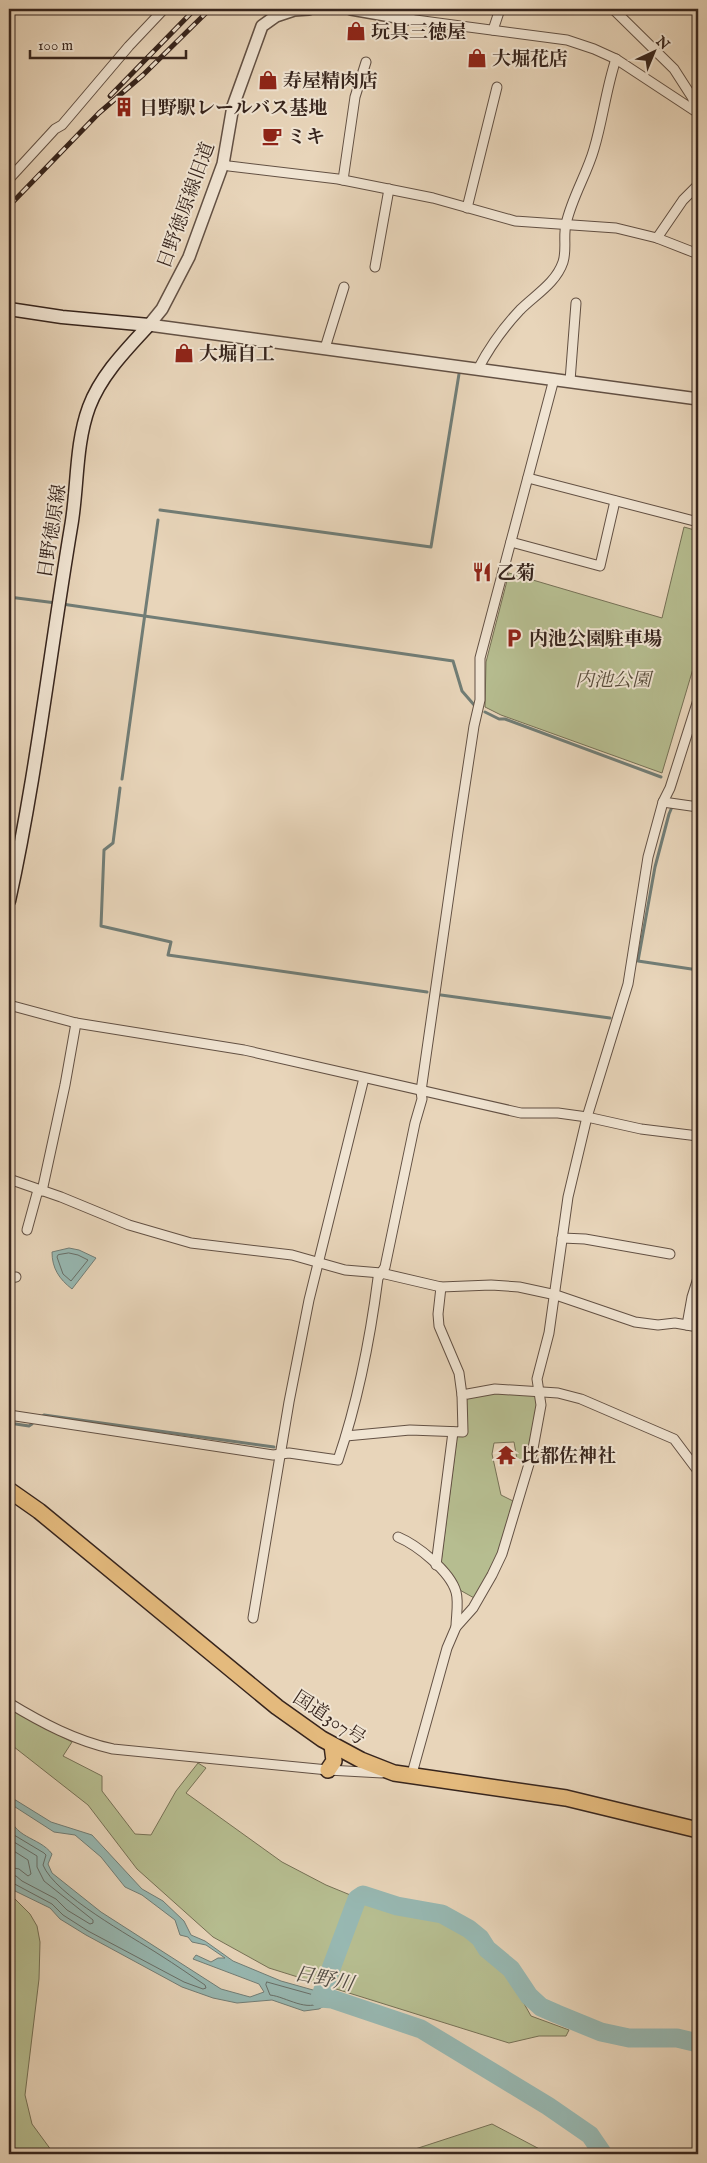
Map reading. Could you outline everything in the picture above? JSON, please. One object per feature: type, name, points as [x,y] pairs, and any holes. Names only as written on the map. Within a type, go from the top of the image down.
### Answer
[{"type":"highway","name":"国道307号","points":[[9,1490],[54,1522],[277,1707],[332,1745],[361,1760],[394,1774],[566,1798],[698,1830]]},
{"type":"highway","points":[[328,1770],[334,1761],[332,1745]]},
{"type":"main road","points":[[9,309],[149,325]]},
{"type":"main road","name":"日野徳原線","points":[[9,901],[31,787],[76,502],[82,432],[89,408],[104,377],[149,325]]},
{"type":"street","points":[[9,179],[55,129],[62,125],[129,46],[164,9]]},
{"type":"street","name":"日野徳原線旧道","points":[[149,325],[162,309],[188,257],[223,164],[234,106],[262,26],[276,16],[294,10],[310,9]]},
{"type":"street","points":[[351,9],[409,14],[493,30],[566,40],[594,49],[616,59],[698,113]]},
{"type":"street","points":[[493,30],[500,9]]},
{"type":"street","points":[[613,9],[674,70],[692,97],[698,113]]},
{"type":"street","points":[[478,369],[485,355],[505,328],[521,309],[552,279],[563,262],[566,226],[572,203],[594,149],[609,78],[616,59]]},
{"type":"street","points":[[342,180],[356,97],[366,62]]},
{"type":"street","points":[[467,208],[497,86]]},
{"type":"street","points":[[223,164],[342,180],[389,189],[434,198],[515,221],[616,228],[657,238],[698,254]]},
{"type":"street","points":[[657,238],[683,200],[698,185]]},
{"type":"street","points":[[375,267],[389,189]]},
{"type":"street","points":[[325,348],[344,287]]},
{"type":"street","points":[[570,381],[576,303]]},
{"type":"street","points":[[149,325],[698,399]]},
{"type":"street","points":[[9,1415],[274,1455],[289,1453],[338,1460],[366,1358],[378,1278],[385,1267],[415,1123],[422,1099],[421,1091],[458,832],[474,726],[480,700],[480,658],[554,379]]},
{"type":"street","points":[[528,478],[698,522]]},
{"type":"street","points":[[511,542],[600,566],[615,501]]},
{"type":"street","points":[[412,1777],[447,1648],[456,1628],[473,1608],[502,1554],[532,1454],[541,1404],[538,1379],[550,1333],[568,1197],[587,1117],[628,984],[648,857],[663,802],[670,788],[698,700]]},
{"type":"street","points":[[663,802],[698,806]]},
{"type":"street","points":[[9,1005],[76,1023],[236,1049],[521,1113],[558,1113],[587,1117],[641,1130],[698,1136]]},
{"type":"street","points":[[27,1230],[40,1191],[65,1085],[76,1023]]},
{"type":"street","points":[[253,1618],[305,1318],[364,1078]]},
{"type":"street","points":[[9,1179],[128,1225],[191,1243],[292,1255],[345,1270],[381,1273],[441,1287],[491,1285],[519,1287],[556,1295],[635,1322],[658,1325],[675,1323],[698,1327]]},
{"type":"street","points":[[562,1238],[585,1239],[670,1254]]},
{"type":"street","points":[[687,1325],[692,1297],[698,1278]]},
{"type":"street","points":[[346,1436],[410,1430],[463,1432],[459,1373],[439,1326],[438,1314],[441,1287]]},
{"type":"street","points":[[462,1396],[495,1389],[558,1393],[582,1400],[674,1439],[698,1471]]},
{"type":"street","points":[[436,1565],[453,1432]]},
{"type":"street","points":[[398,1537],[410,1542],[446,1575],[456,1593],[456,1628]]},
{"type":"street","points":[[9,1703],[60,1731],[93,1744],[113,1749],[328,1770],[394,1774]]},
{"type":"green space","name":"内池公園","points":[[684,527],[698,531],[698,652],[662,773],[501,715],[485,707],[486,662],[509,573],[662,618]]},
{"type":"green space","points":[[495,1392],[537,1394],[539,1409],[527,1464],[517,1459],[514,1442],[494,1443],[492,1454],[501,1495],[515,1502],[499,1553],[476,1599],[458,1589],[441,1562],[457,1437],[467,1433],[466,1399]]},
{"type":"green space","points":[[9,1706],[20,1715],[72,1742],[63,1756],[102,1776],[102,1791],[135,1834],[151,1835],[176,1791],[198,1763],[206,1768],[186,1793],[282,1862],[326,1885],[382,1908],[442,1920],[476,1939],[486,1957],[508,1975],[531,2016],[569,2030],[566,2036],[539,2036],[509,2043],[269,1968],[213,1937],[137,1869],[88,1805],[9,1743]]},
{"type":"green space","points":[[9,1893],[30,1914],[37,1926],[40,1942],[39,1979],[25,2095],[32,2124],[54,2154],[9,2154]]},
{"type":"green space","points":[[492,2124],[549,2154],[408,2154],[406,2152]]},
{"type":"water","points":[[69,1248],[79,1250],[96,1258],[72,1289],[57,1273],[52,1258],[52,1252]]},
{"type":"water","points":[[9,1796],[51,1822],[92,1835],[142,1889],[163,1901],[184,1921],[191,1935],[205,1941],[233,1961],[281,1981],[345,1999],[344,2004],[331,2002],[319,2009],[304,2011],[272,2000],[237,2003],[213,1998],[182,1987],[60,1919],[50,1908],[15,1891],[9,1884],[9,1810],[15,1827],[47,1848],[52,1854],[48,1864],[52,1873],[101,1912],[221,1989],[250,1997],[264,1992],[259,1984],[193,1959],[196,1955],[211,1962],[218,1958],[225,1958],[206,1945],[192,1942],[188,1937],[180,1935],[175,1920],[142,1895],[125,1887],[101,1857],[75,1835],[54,1832],[9,1803]]},
{"type":"waterway","points":[[160,510],[431,547],[459,374]]},
{"type":"waterway","points":[[122,779],[158,520]]},
{"type":"waterway","points":[[9,597],[56,603]]},
{"type":"waterway","points":[[62,604],[453,661],[462,691],[475,706]]},
{"type":"waterway","points":[[485,712],[499,719],[505,719],[661,777]]},
{"type":"waterway","points":[[120,788],[113,843],[104,850],[101,926],[171,942],[168,955],[427,992]]},
{"type":"waterway","points":[[672,807],[655,867],[638,961],[698,970]]},
{"type":"waterway","points":[[441,995],[610,1018]]},
{"type":"waterway","points":[[41,1417],[44,1415],[274,1447]]},
{"type":"waterway","points":[[9,1423],[29,1426],[32,1424]]},
{"type":"waterway","points":[[320,1998],[357,1899],[363,1895],[397,1906],[442,1914],[469,1929],[480,1938],[487,1949],[511,1969],[529,1996],[541,2007],[601,2032],[629,2038],[677,2038],[698,2043]]},
{"type":"waterway","name":"日野川","points":[[320,1998],[332,1999],[421,2029],[548,2106],[590,2135],[603,2154]]},
{"type":"railway","points":[[110,96],[195,9]]},
{"type":"railway","points":[[9,206],[99,113],[143,75],[210,9]]},
{"type":"place","name":"玩具三徳屋","points":[[356,31]]},
{"type":"place","name":"大堀花店","points":[[477,58]]},
{"type":"place","name":"寿屋精肉店","points":[[268,80]]},
{"type":"place","name":"日野駅レールバス基地","points":[[124,107]]},
{"type":"place","name":"ミキ","points":[[272,136]]},
{"type":"place","name":"大堀自工","points":[[184,353]]},
{"type":"place","name":"乙菊","points":[[482,572]]},
{"type":"place","name":"内池公園駐車場","points":[[514,638]]},
{"type":"place","name":"比都佐神社","points":[[506,1455]]}]
